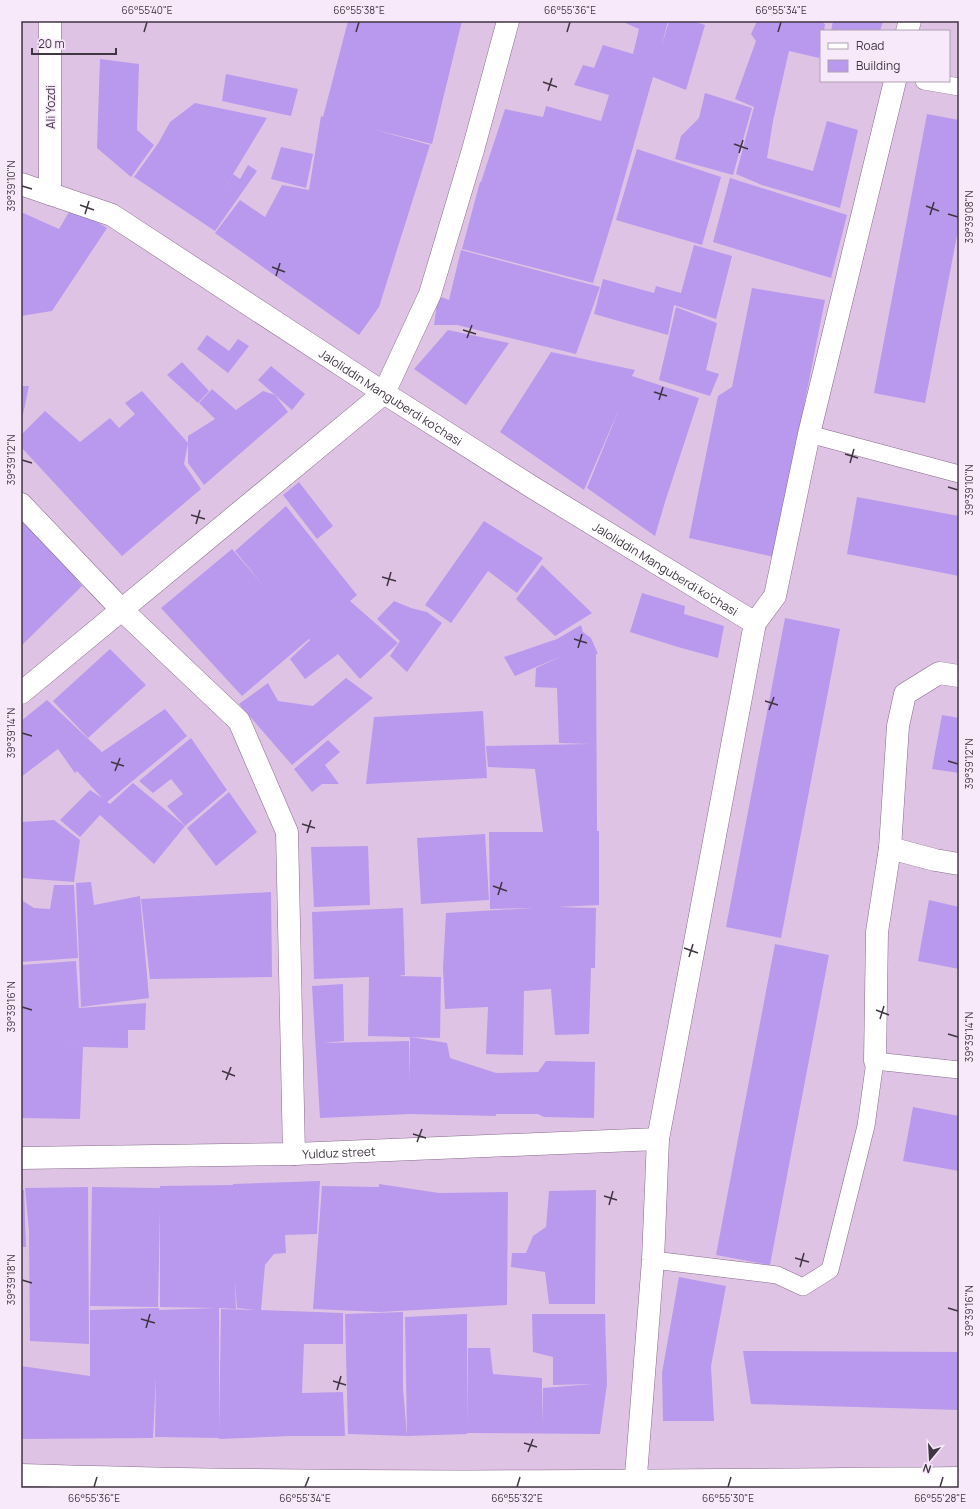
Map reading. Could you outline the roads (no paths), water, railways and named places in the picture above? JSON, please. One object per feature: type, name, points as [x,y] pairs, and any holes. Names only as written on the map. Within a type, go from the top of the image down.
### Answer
[{"type":"street","name":"Ali Yozdi","points":[[50,21],[50,194]]},
{"type":"street","points":[[21,693],[384,393],[430,294],[473,150],[508,21]]},
{"type":"street","points":[[635,1484],[653,1260],[658,1138],[755,623],[775,596],[809,434],[895,82]]},
{"type":"street","name":"Jaloliddin Manguberdi ko'chasi","points":[[21,184],[112,215],[384,393],[532,487],[755,623]]},
{"type":"street","points":[[21,504],[122,610],[238,721],[287,832],[294,1154]]},
{"type":"street","points":[[875,1061],[877,932],[890,848],[898,726],[905,694],[939,673],[959,676]]},
{"type":"street","points":[[890,848],[935,860],[959,864]]},
{"type":"street","name":"Yulduz street","points":[[21,1158],[294,1154],[658,1138]]},
{"type":"street","points":[[21,1475],[175,1480],[635,1484],[959,1478]]},
{"type":"lane","points":[[930,82],[959,87]]},
{"type":"lane","points":[[809,434],[959,474]]},
{"type":"lane","points":[[653,1260],[777,1275],[803,1287],[830,1270],[866,1126],[875,1061],[959,1070]]}]
